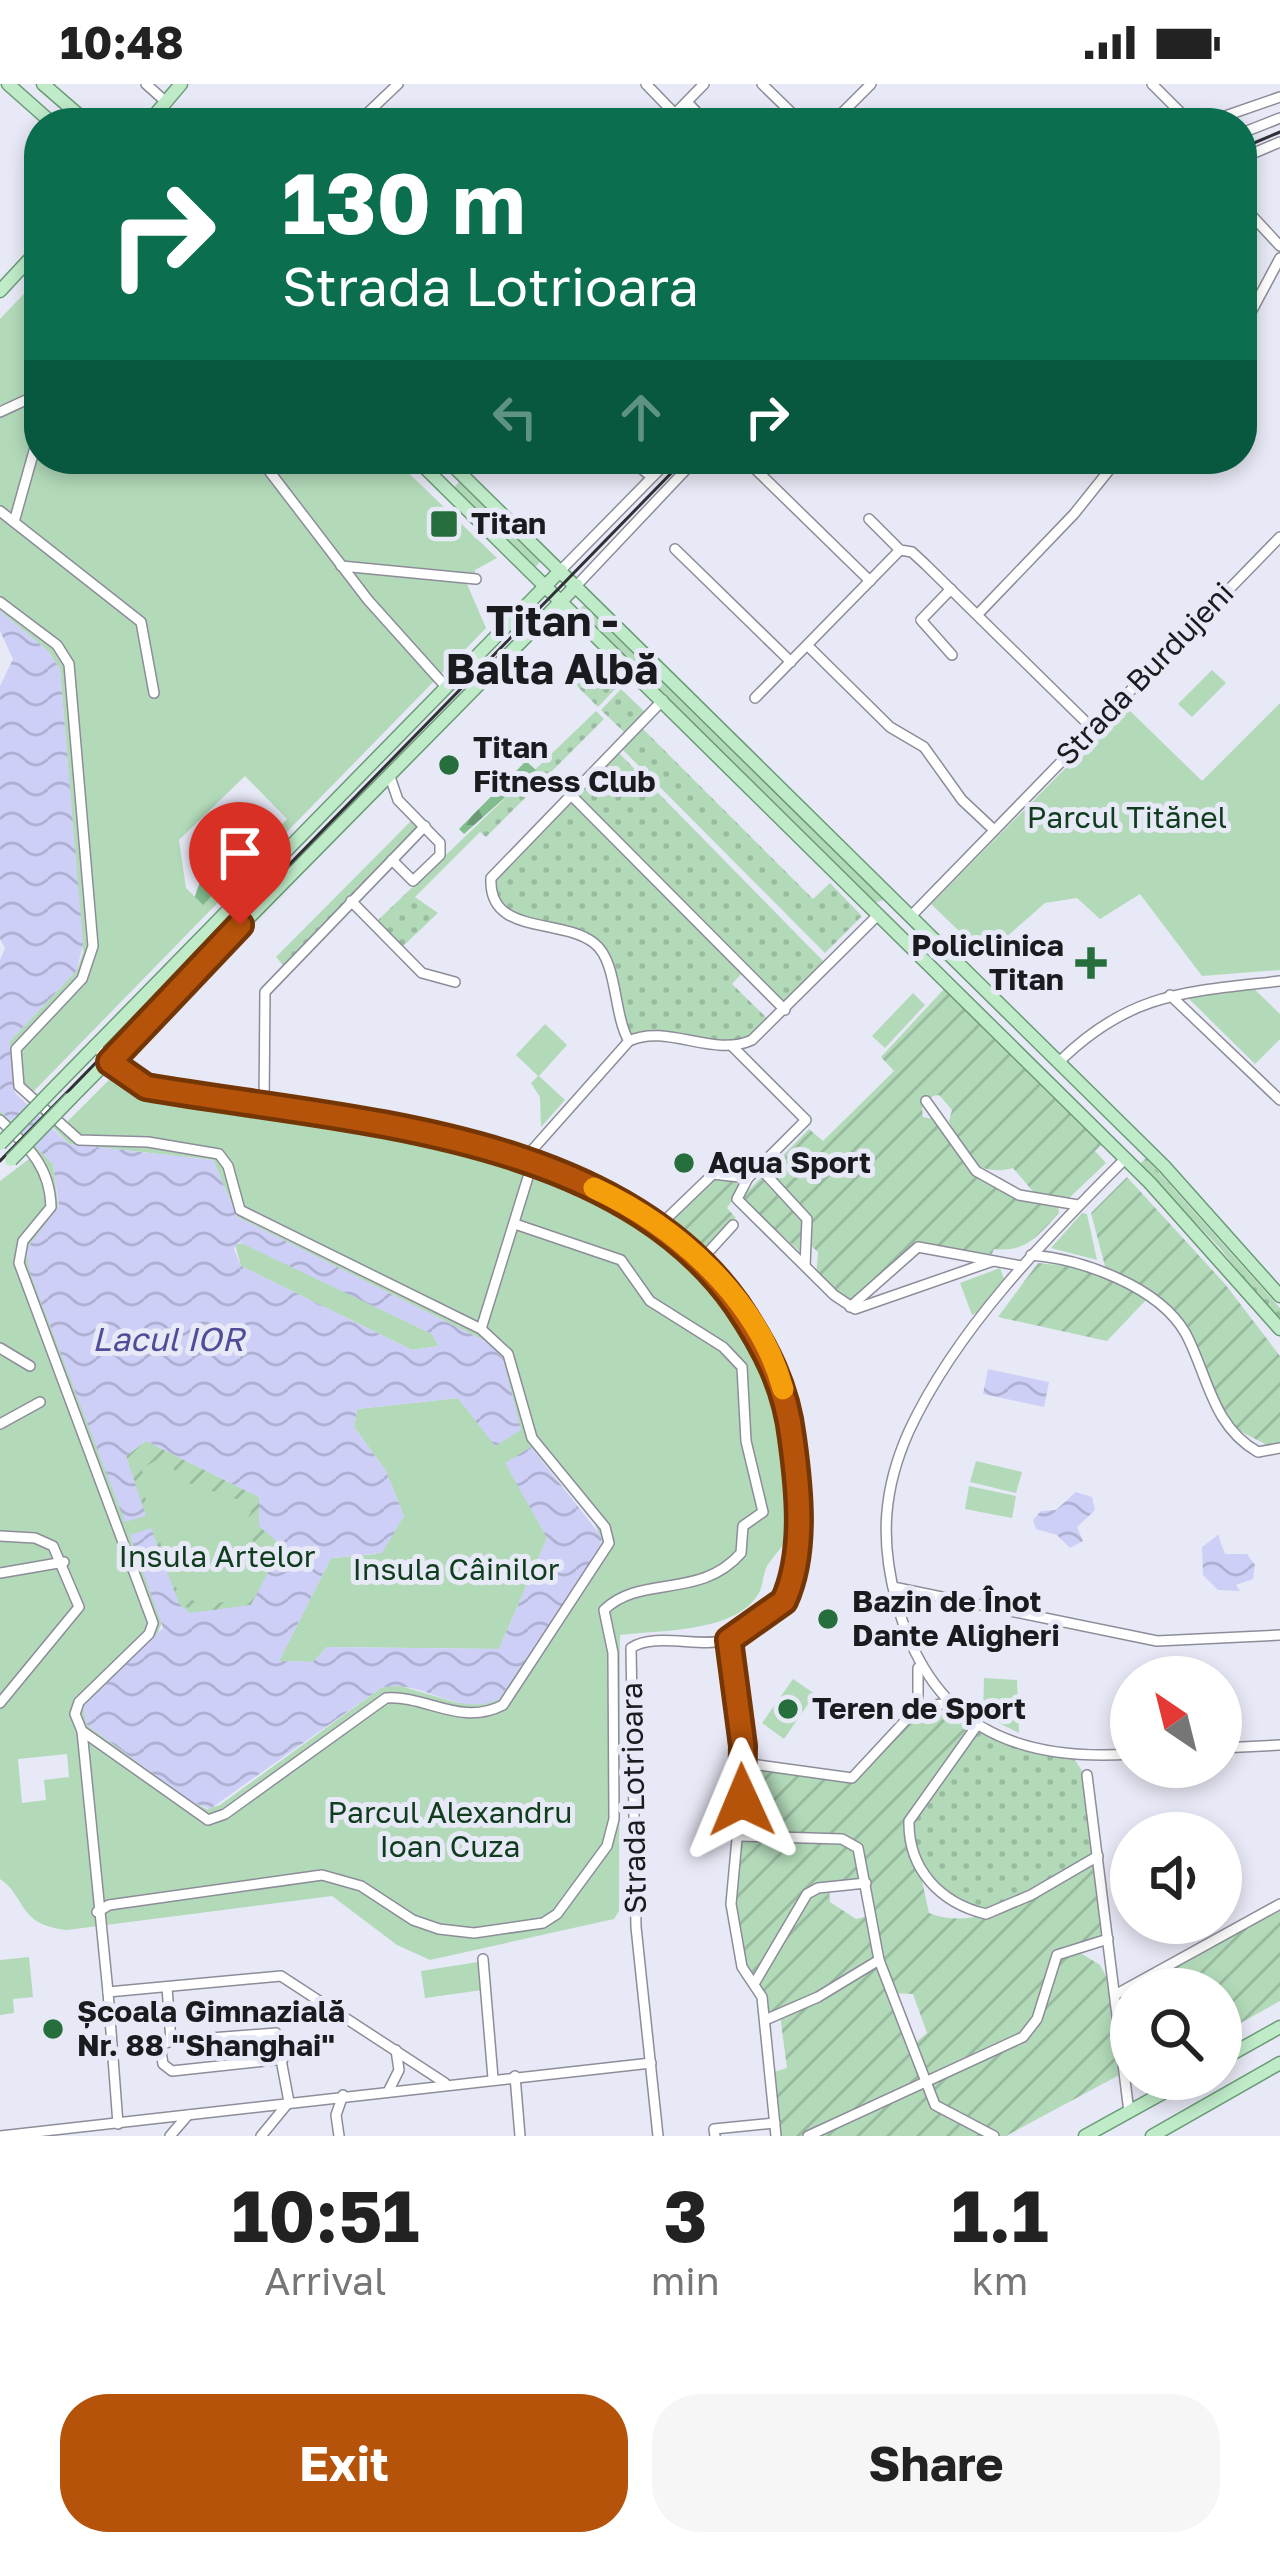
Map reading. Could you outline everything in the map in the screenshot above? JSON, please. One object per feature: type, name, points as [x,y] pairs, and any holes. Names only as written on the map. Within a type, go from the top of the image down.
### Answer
[{"type":"main road","points":[[8,84],[35,108]]},
{"type":"main road","points":[[43,84],[70,108]]},
{"type":"main road","points":[[161,108],[182,84]]},
{"type":"main road","points":[[56,108],[61,100]]},
{"type":"main road","points":[[0,291],[24,265]]},
{"type":"main road","points":[[431,474],[1125,1159],[1225,1262],[1280,1329]]},
{"type":"main road","points":[[462,474],[1141,1143],[1280,1296]]},
{"type":"main road","points":[[0,1144],[561,570]]},
{"type":"main road","points":[[5,1165],[577,585]]},
{"type":"main road","points":[[879,914],[894,899]]},
{"type":"main road","points":[[1001,1036],[1017,1020]]},
{"type":"main road","points":[[1075,1109],[1091,1094]]},
{"type":"main road","points":[[1125,1159],[1141,1143]]},
{"type":"main road","points":[[1242,2048],[1280,2027]]},
{"type":"main road","points":[[1152,2136],[1280,2063]]},
{"type":"main road","points":[[1085,2136],[1150,2100]]},
{"type":"street","points":[[146,84],[166,102]]},
{"type":"street","points":[[373,108],[398,84]]},
{"type":"street","points":[[646,84],[671,108]]},
{"type":"street","points":[[681,108],[704,84]]},
{"type":"street","points":[[762,84],[787,108]]},
{"type":"street","points":[[847,108],[871,84]]},
{"type":"street","points":[[1156,85],[1177,108]]},
{"type":"street","points":[[1250,108],[1280,98]]},
{"type":"street","points":[[687,102],[693,108]]},
{"type":"street","points":[[1257,222],[1280,246]]},
{"type":"street","points":[[1257,301],[1280,257]]},
{"type":"street","points":[[14,523],[28,474]]},
{"type":"street","points":[[271,474],[341,566],[447,688]]},
{"type":"street","points":[[648,474],[652,477]]},
{"type":"street","points":[[561,570],[655,474]]},
{"type":"street","points":[[577,585],[682,474]]},
{"type":"street","points":[[761,474],[870,581]]},
{"type":"street","points":[[978,614],[1106,474]]},
{"type":"street","points":[[0,511],[141,622],[154,693]]},
{"type":"street","points":[[869,519],[900,550],[912,552],[1092,728]]},
{"type":"street","name":"Strada Burdujeni","points":[[911,916],[1280,537]]},
{"type":"street","points":[[675,549],[791,662]]},
{"type":"street","points":[[755,698],[900,550]]},
{"type":"street","points":[[341,566],[476,579]]},
{"type":"street","points":[[951,589],[921,620],[952,655]]},
{"type":"street","points":[[0,602],[57,645],[69,664],[93,946],[82,979],[16,1049],[21,1089],[80,1141],[148,1142],[219,1154],[228,1166],[239,1210],[481,1329],[512,1362],[530,1435],[604,1527],[609,1543],[506,1702],[485,1712],[454,1712],[386,1698],[225,1814],[208,1820],[82,1732]]},
{"type":"street","points":[[808,646],[890,728],[915,738],[962,800],[994,830]]},
{"type":"street","points":[[629,1041],[599,948],[582,937],[511,918],[493,898],[494,869],[663,700]]},
{"type":"street","points":[[388,774],[398,800],[440,843],[440,855],[413,881],[392,860]]},
{"type":"street","points":[[370,792],[398,800]]},
{"type":"street","points":[[571,794],[785,1010]]},
{"type":"street","points":[[264,1107],[265,992],[425,826]]},
{"type":"street","points":[[351,901],[422,973],[455,982]]},
{"type":"street","points":[[481,1329],[515,1224],[529,1159],[629,1041],[650,1036],[732,1046],[752,1040],[879,914]]},
{"type":"street","points":[[1059,1062],[1112,1017],[1170,994],[1280,981]]},
{"type":"street","points":[[1170,994],[1280,1100]]},
{"type":"street","points":[[94,1046],[146,1087],[529,1159],[660,1225],[701,1258],[761,1340],[780,1379],[795,1457],[798,1529],[784,1601],[729,1640],[744,1763],[741,1836],[732,1861],[731,1904],[742,1967],[754,1984],[765,2020],[776,2136]]},
{"type":"street","points":[[732,1046],[806,1120],[748,1178],[737,1199],[850,1307],[870,1308],[993,1261]]},
{"type":"street","points":[[926,1101],[976,1171],[1019,1195],[1078,1205]]},
{"type":"street","points":[[0,1120],[39,1159],[47,1177],[51,1207],[22,1240],[19,1263],[153,1623],[149,1634],[79,1702],[75,1714],[82,1732],[118,2123]]},
{"type":"street","points":[[918,1707],[919,1667],[893,1587],[884,1519],[900,1454],[921,1409],[1021,1266],[1125,1159]]},
{"type":"street","points":[[760,1167],[807,1219],[805,1266]]},
{"type":"street","points":[[660,1225],[710,1176],[748,1178]]},
{"type":"street","points":[[97,1912],[109,1905],[322,1875],[361,1886],[413,1920],[474,1934],[544,1923],[557,1914],[607,1846],[614,1819],[614,1676],[604,1610],[633,1593],[703,1581],[740,1556],[742,1526],[763,1512],[744,1427],[746,1376],[723,1347],[650,1301],[621,1260],[515,1224]]},
{"type":"street","points":[[701,1258],[733,1226]]},
{"type":"street","points":[[850,1307],[918,1247],[1021,1266]]},
{"type":"street","points":[[1030,1256],[1106,1270],[1181,1327],[1213,1404],[1252,1449],[1277,1450]]},
{"type":"street","points":[[0,1348],[30,1366]]},
{"type":"street","points":[[0,1424],[40,1402]]},
{"type":"street","points":[[0,1536],[45,1541],[64,1562],[79,1610],[0,1703]]},
{"type":"street","points":[[0,1573],[64,1562]]},
{"type":"street","points":[[893,1587],[1156,1641],[1280,1635]]},
{"type":"street","name":"Strada Lotrioara","points":[[651,2062],[634,1880],[631,1648],[729,1640]]},
{"type":"street","points":[[919,1667],[977,1724],[1041,1751],[1086,1759],[1110,1756]]},
{"type":"street","points":[[744,1763],[852,1778],[918,1707],[950,1702]]},
{"type":"street","points":[[977,1724],[909,1821],[914,1862],[927,1881],[951,1899],[986,1914],[1031,1895],[1098,1856]]},
{"type":"street","points":[[1242,1747],[1280,1745]]},
{"type":"street","points":[[1086,1759],[1112,1968]]},
{"type":"street","points":[[741,1836],[851,1842],[862,1856],[879,1960],[935,2105],[994,2136]]},
{"type":"street","points":[[754,1984],[807,1894],[866,1883]]},
{"type":"street","points":[[1164,1968],[1280,1904]]},
{"type":"street","points":[[808,2136],[1023,2037],[1037,2019],[1057,1955],[1108,1939]]},
{"type":"street","points":[[483,1959],[494,2078]]},
{"type":"street","points":[[765,2020],[818,1997],[879,1960]]},
{"type":"street","points":[[108,1992],[280,1976],[446,2083]]},
{"type":"street","points":[[166,1987],[171,2041]]},
{"type":"street","points":[[261,2136],[289,2102],[283,2060],[274,2032],[160,2045],[163,2064],[172,2071],[283,2060]]},
{"type":"street","points":[[389,2090],[399,2070],[396,2048]]},
{"type":"street","points":[[0,2136],[76,2132],[343,2095],[651,2062],[658,2136]]},
{"type":"street","points":[[515,2076],[520,2136]]},
{"type":"street","points":[[339,2136],[336,2115],[343,2095]]},
{"type":"street","points":[[1128,2100],[1129,2112]]},
{"type":"street","points":[[170,2136],[188,2115]]},
{"type":"street","points":[[715,2136],[714,2128],[775,2123]]},
{"type":"green space","points":[[24,294],[24,474],[410,474],[497,558],[475,570],[476,579],[467,584],[486,628],[31,1094],[64,1125],[116,1073],[145,1094],[466,1155],[570,1190],[662,1239],[734,1306],[780,1397],[792,1523],[759,1592],[746,1608],[694,1628],[620,1635],[619,1911],[614,1919],[430,1960],[397,1945],[332,1896],[67,1930],[31,1916],[0,1879],[0,1181],[33,1156],[0,1127],[0,1110],[53,1164],[59,1212],[39,1234],[128,1467],[138,1443],[259,1497],[279,1541],[257,1597],[162,1622],[156,1638],[83,1707],[87,1725],[192,1802],[207,1809],[220,1805],[381,1688],[397,1685],[458,1703],[499,1699],[602,1542],[595,1524],[531,1447],[547,1538],[499,1649],[327,1647],[313,1662],[279,1661],[331,1558],[376,1554],[404,1516],[386,1471],[354,1427],[357,1409],[458,1398],[496,1446],[487,1342],[237,1217],[213,1160],[69,1144],[12,1085],[9,1042],[77,970],[83,953],[60,669],[48,651],[0,611],[0,319]],"holes":[[[245,776],[287,819],[203,905],[186,888],[179,840]],[[67,1754],[69,1777],[44,1780],[46,1800],[22,1803],[18,1759]]]},
{"type":"green space","points":[[459,482],[541,561],[534,568],[453,489]]},
{"type":"green space","points":[[586,603],[883,900],[875,903],[579,610]]},
{"type":"green space","points":[[580,655],[618,686],[598,707],[577,686]]},
{"type":"green space","points":[[1212,670],[1226,683],[1192,717],[1178,704]]},
{"type":"green space","points":[[621,689],[645,712],[625,733],[601,710]]},
{"type":"green space","name":"Parcul Titănel","points":[[1280,703],[1280,970],[1202,976],[1140,894],[1100,919],[1077,898],[1045,903],[985,956],[931,904],[1126,707],[1202,781]]},
{"type":"green space","points":[[596,711],[604,719],[486,837],[480,832],[415,897],[438,913],[399,950],[374,924]]},
{"type":"green space","points":[[643,729],[813,899],[830,883],[862,916],[825,953],[622,749]]},
{"type":"green space","points":[[615,749],[828,966],[785,1010],[744,971],[732,984],[772,1023],[743,1044],[650,1036],[629,1041],[610,980],[592,948],[560,930],[499,910],[494,869]]},
{"type":"green space","points":[[526,761],[536,770],[464,834],[459,829]]},
{"type":"green space","points":[[408,813],[422,827],[284,966],[276,957],[411,821]]},
{"type":"green space","points":[[246,850],[256,852],[205,912],[194,900],[201,879],[217,861]]},
{"type":"green space","points":[[1250,985],[1280,1014],[1280,1039],[1255,1064],[1183,993]]},
{"type":"green space","points":[[944,989],[1102,1144],[1095,1151],[1106,1163],[1068,1199],[1036,1195],[1013,1168],[989,1170],[972,1161],[949,1121],[952,1110],[939,1095],[933,1096],[922,1108],[923,1117],[944,1121],[954,1140],[977,1167],[1021,1191],[1058,1204],[1059,1213],[1031,1241],[994,1249],[992,1254],[922,1247],[850,1307],[816,1277],[818,1252],[808,1243],[806,1257],[741,1198],[809,1129],[823,1141],[894,1071],[881,1057]]},
{"type":"green space","points":[[913,993],[925,1005],[885,1048],[872,1036]]},
{"type":"green space","points":[[545,1024],[567,1045],[539,1076],[565,1100],[541,1127],[540,1097],[531,1083],[538,1076],[516,1055]]},
{"type":"green space","points":[[1146,1158],[1280,1308],[1280,1324],[1219,1247],[1139,1165]]},
{"type":"green space","points":[[1127,1177],[1225,1284],[1280,1356],[1280,1442],[1267,1445],[1230,1426],[1181,1327],[1147,1299],[1107,1341],[998,1317],[1038,1263],[1106,1270],[1091,1213]]},
{"type":"green space","points":[[707,1178],[748,1178],[727,1208],[736,1218],[697,1255],[660,1225]]},
{"type":"green space","points":[[1082,1213],[1087,1214],[1097,1260],[1051,1248]]},
{"type":"green space","points":[[248,1243],[432,1334],[439,1346],[412,1350],[241,1266],[235,1244]]},
{"type":"green space","points":[[1000,1268],[1004,1279],[983,1310],[972,1315],[960,1283]]},
{"type":"green space","points":[[146,1441],[261,1498],[262,1529],[282,1548],[251,1605],[203,1612],[178,1600],[150,1525],[178,1590],[204,1603],[238,1596],[260,1573],[262,1559],[257,1545],[241,1532],[251,1512],[249,1503],[179,1480],[174,1469],[157,1460],[142,1468],[148,1520],[126,1456]]},
{"type":"green space","points":[[976,1461],[1022,1472],[1016,1493],[970,1482]]},
{"type":"green space","points":[[969,1486],[1016,1496],[1012,1518],[965,1509]]},
{"type":"green space","points":[[984,1678],[1017,1680],[1019,1733],[983,1715]]},
{"type":"green space","name":"Teren de Sport","points":[[793,1679],[815,1694],[784,1739],[762,1723]]},
{"type":"green space","points":[[950,1703],[978,1724],[909,1821],[929,1913],[951,1918],[995,1912],[1098,1856],[1108,1939],[1074,1949],[1100,1965],[1110,1983],[1110,2080],[1006,2136],[776,2136],[770,2073],[787,2068],[780,2015],[765,2020],[762,1997],[748,1979],[731,1904],[744,1763],[852,1778],[918,1707]],"holes":[[[866,1883],[872,1915],[856,1919],[830,1902],[829,1887]],[[893,1993],[913,1994],[927,2033],[913,2045]]]},
{"type":"green space","points":[[978,1724],[1075,1760],[1084,1774],[1098,1856],[986,1914],[927,1881],[909,1829]]},
{"type":"green space","points":[[1280,1904],[1280,2001],[1242,2022],[1242,1968],[1163,1968],[1207,1944],[1242,1944],[1242,1925]]},
{"type":"green space","points":[[29,1957],[33,1997],[13,1999],[14,2013],[0,2015],[0,1960]]},
{"type":"green space","points":[[478,1962],[482,1990],[425,1998],[421,1971]]},
{"type":"water","name":"Lacul IOR","points":[[0,611],[48,651],[60,669],[83,944],[77,970],[9,1042],[15,1093],[69,1144],[213,1160],[237,1217],[487,1342],[503,1359],[521,1430],[495,1446],[458,1398],[357,1409],[354,1427],[386,1471],[404,1516],[382,1553],[331,1558],[279,1661],[313,1662],[327,1647],[499,1649],[547,1538],[505,1463],[531,1447],[602,1537],[598,1552],[499,1699],[469,1704],[411,1688],[381,1688],[210,1809],[192,1802],[87,1725],[83,1707],[163,1628],[130,1535],[151,1528],[179,1604],[190,1613],[251,1605],[282,1546],[259,1526],[259,1497],[146,1441],[126,1456],[146,1516],[125,1522],[30,1273],[26,1250],[59,1206],[53,1164],[0,1110],[0,960],[5,948],[0,939],[0,686],[13,659],[0,631]],"holes":[[[239,1242],[432,1334],[439,1346],[412,1350],[241,1266],[234,1249]]]},
{"type":"water","points":[[988,1369],[1049,1382],[1044,1407],[983,1394]]},
{"type":"water","points":[[1076,1492],[1092,1497],[1095,1510],[1077,1527],[1083,1541],[1070,1548],[1057,1535],[1036,1529],[1033,1520],[1041,1511],[1056,1510]]},
{"type":"water","points":[[1218,1535],[1225,1554],[1247,1554],[1255,1565],[1253,1579],[1236,1585],[1240,1591],[1218,1590],[1203,1575],[1202,1547]]},
{"type":"tram line","points":[[1257,142],[1280,132]]},
{"type":"tram line","points":[[0,1161],[670,474]]},
{"type":"slow traffic","points":[[594,1188],[660,1225],[706,1263],[761,1340],[783,1389]]},
{"type":"place","name":"Titan","points":[[444,524]]},
{"type":"place","name":"Titan Fitness Club","points":[[449,765]]},
{"type":"place","name":"Policlinica Titan","points":[[1091,963]]},
{"type":"place","name":"Aqua Sport","points":[[684,1163]]},
{"type":"place","name":"Bazin de Înot Dante Aligheri","points":[[828,1619]]},
{"type":"place","name":"Teren de Sport","points":[[788,1709]]},
{"type":"place","name":"Școala Gimnazială Nr. 88 \"Shanghai\"","points":[[53,2029]]},
{"type":"district","name":"Titan - Balta Albă","points":[[552,645]]},
{"type":"route","points":[[240,925],[110,1062],[127,1078],[146,1087],[526,1157],[660,1225],[711,1269],[761,1340],[789,1412],[798,1529],[784,1601],[729,1640],[743,1746],[742,1800]]},
{"type":"park label","name":"Insula Artelor","points":[[217,1557]]},
{"type":"park label","name":"Insula Câinilor","points":[[456,1570]]},
{"type":"park label","name":"Parcul Alexandru Ioan Cuza","points":[[450,1830]]}]
